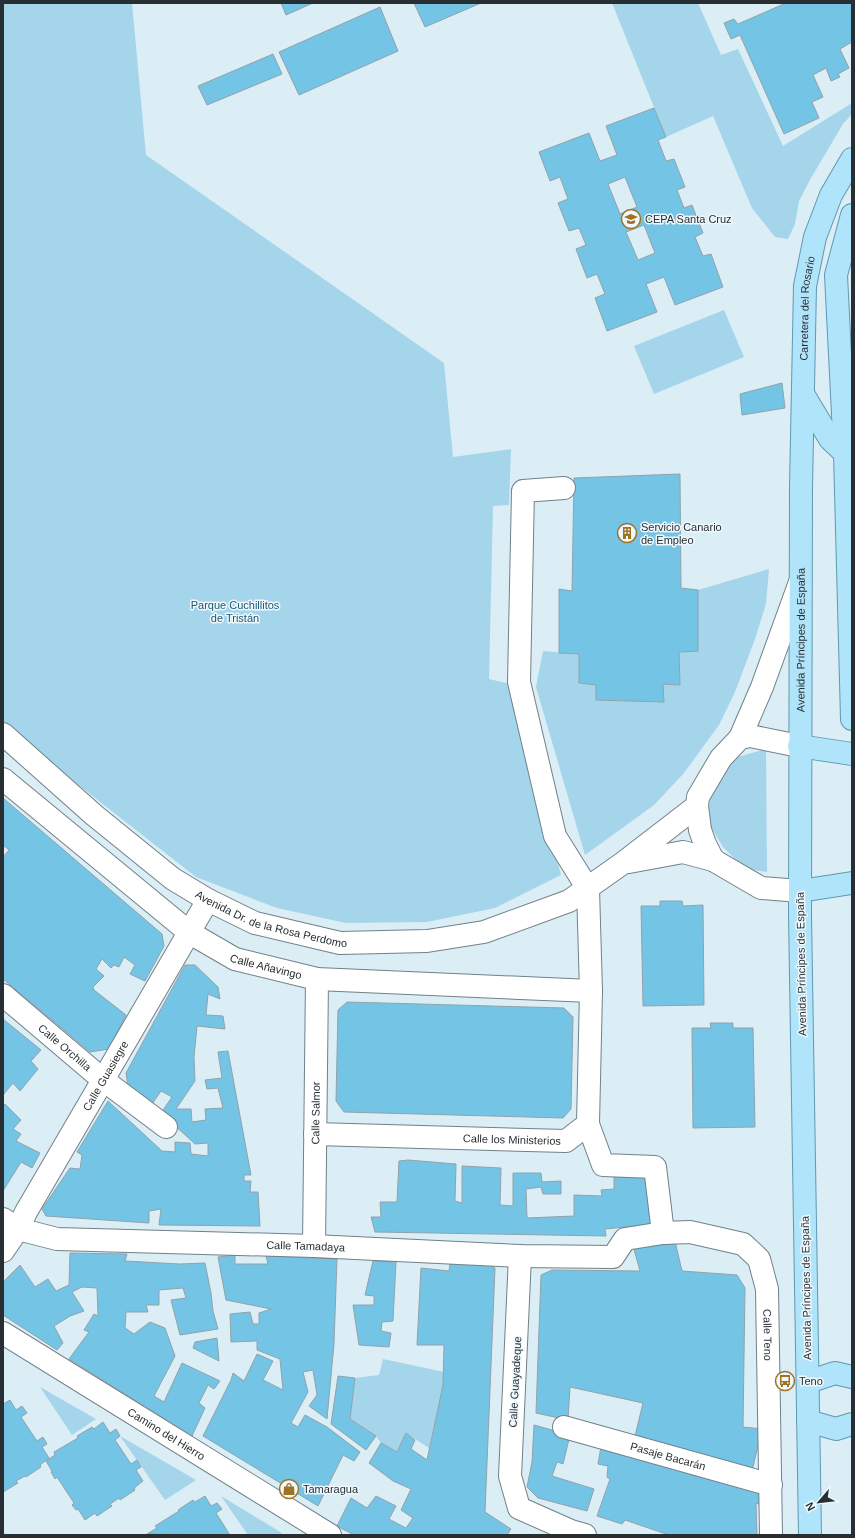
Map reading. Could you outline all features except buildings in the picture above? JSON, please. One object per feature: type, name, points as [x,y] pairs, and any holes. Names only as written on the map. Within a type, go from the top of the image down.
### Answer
[{"type":"main road","name":"Carretera del Rosario","points":[[803,393],[805,286],[815,237],[831,195],[852,159]]},
{"type":"main road","points":[[852,215],[836,275],[851,630],[852,719]]},
{"type":"main road","points":[[836,275],[852,327]]},
{"type":"main road","points":[[803,393],[844,442]]},
{"type":"main road","name":"Avenida Príncipes de España","points":[[803,393],[799,746],[810,1535]]},
{"type":"main road","points":[[801,487],[818,453],[844,442]]},
{"type":"main road","points":[[799,746],[852,754]]},
{"type":"main road","points":[[800,891],[852,883]]},
{"type":"main road","points":[[808,1382],[835,1373],[852,1377]]},
{"type":"main road","points":[[808,1421],[836,1428],[852,1424]]},
{"type":"street","points":[[564,488],[523,491],[519,682],[555,836],[588,889],[591,991],[588,1124],[603,1165],[655,1167],[663,1233]]},
{"type":"street","points":[[713,860],[700,830],[697,806],[698,797],[721,758],[740,738],[762,687],[800,581]]},
{"type":"street","name":"Avenida Dr. de la Rosa Perdomo","points":[[3,734],[94,815],[173,879],[208,900],[255,923],[340,943],[427,941],[484,932],[569,901],[588,889],[697,806]]},
{"type":"street","points":[[740,738],[750,736],[799,746]]},
{"type":"street","name":"Calle Añavingo","points":[[3,779],[190,933],[235,959],[316,979],[591,991]]},
{"type":"street","points":[[623,863],[683,852],[713,860],[761,888],[800,891]]},
{"type":"street","name":"Calle Guasiegre","points":[[3,1251],[10,1224],[26,1212],[102,1079],[190,933],[208,900]]},
{"type":"street","name":"Calle Salmor","points":[[314,1246],[316,979]]},
{"type":"street","name":"Calle Orchilla","points":[[3,995],[102,1079],[166,1128]]},
{"type":"street","name":"Calle los Ministerios","points":[[315,1134],[566,1141],[588,1124]]},
{"type":"street","name":"Calle Tamadaya","points":[[10,1224],[57,1239],[314,1246],[520,1256],[613,1257]]},
{"type":"street","name":"Calle Teno","points":[[613,1257],[625,1239],[663,1233],[690,1232],[744,1244],[759,1259],[767,1289],[771,1535]]},
{"type":"street","name":"Calle Guayadeque","points":[[520,1256],[510,1476],[519,1508],[571,1531],[585,1535]]},
{"type":"street","name":"Camino del Hierro","points":[[3,1333],[330,1535]]},
{"type":"street","name":"Pasaje Bacarán","points":[[564,1427],[771,1485]]},
{"type":"green space","name":"Parque Cuchillitos de Tristán","points":[[3,3],[132,3],[146,155],[444,363],[453,457],[511,449],[509,505],[493,506],[489,679],[510,684],[561,875],[495,908],[427,922],[346,923],[277,908],[196,877],[21,740],[3,721]]},
{"type":"green space","points":[[612,3],[698,3],[721,55],[738,49],[783,146],[852,103],[852,114],[843,124],[799,201],[795,224],[788,239],[775,237],[752,208],[713,116],[666,137]]},
{"type":"green space","points":[[724,310],[744,357],[654,394],[634,346]]},
{"type":"green space","points":[[769,569],[766,604],[755,639],[735,692],[719,725],[684,773],[654,805],[585,855],[536,687],[543,651],[579,654],[579,683],[596,685],[596,700],[664,702],[663,684],[680,685],[679,652],[698,651],[698,590]]},
{"type":"green space","points":[[766,749],[767,872],[752,870],[735,859],[723,847],[711,827],[709,806],[713,787],[724,771],[738,757]]},
{"type":"green space","points":[[383,1359],[444,1372],[443,1385],[429,1448],[406,1433],[397,1452],[381,1443],[376,1436],[350,1419],[355,1378],[379,1375]]},
{"type":"green space","points":[[40,1387],[96,1419],[72,1435]]},
{"type":"green space","points":[[120,1436],[196,1480],[165,1500]]},
{"type":"green space","points":[[221,1496],[282,1533],[278,1535],[248,1535]]},
{"type":"place","name":"CEPA Santa Cruz","points":[[631,219]]},
{"type":"place","name":"Servicio Canario de Empleo","points":[[627,533]]},
{"type":"place","name":"Teno","points":[[785,1381]]},
{"type":"place","name":"Tamaragua","points":[[289,1489]]}]
